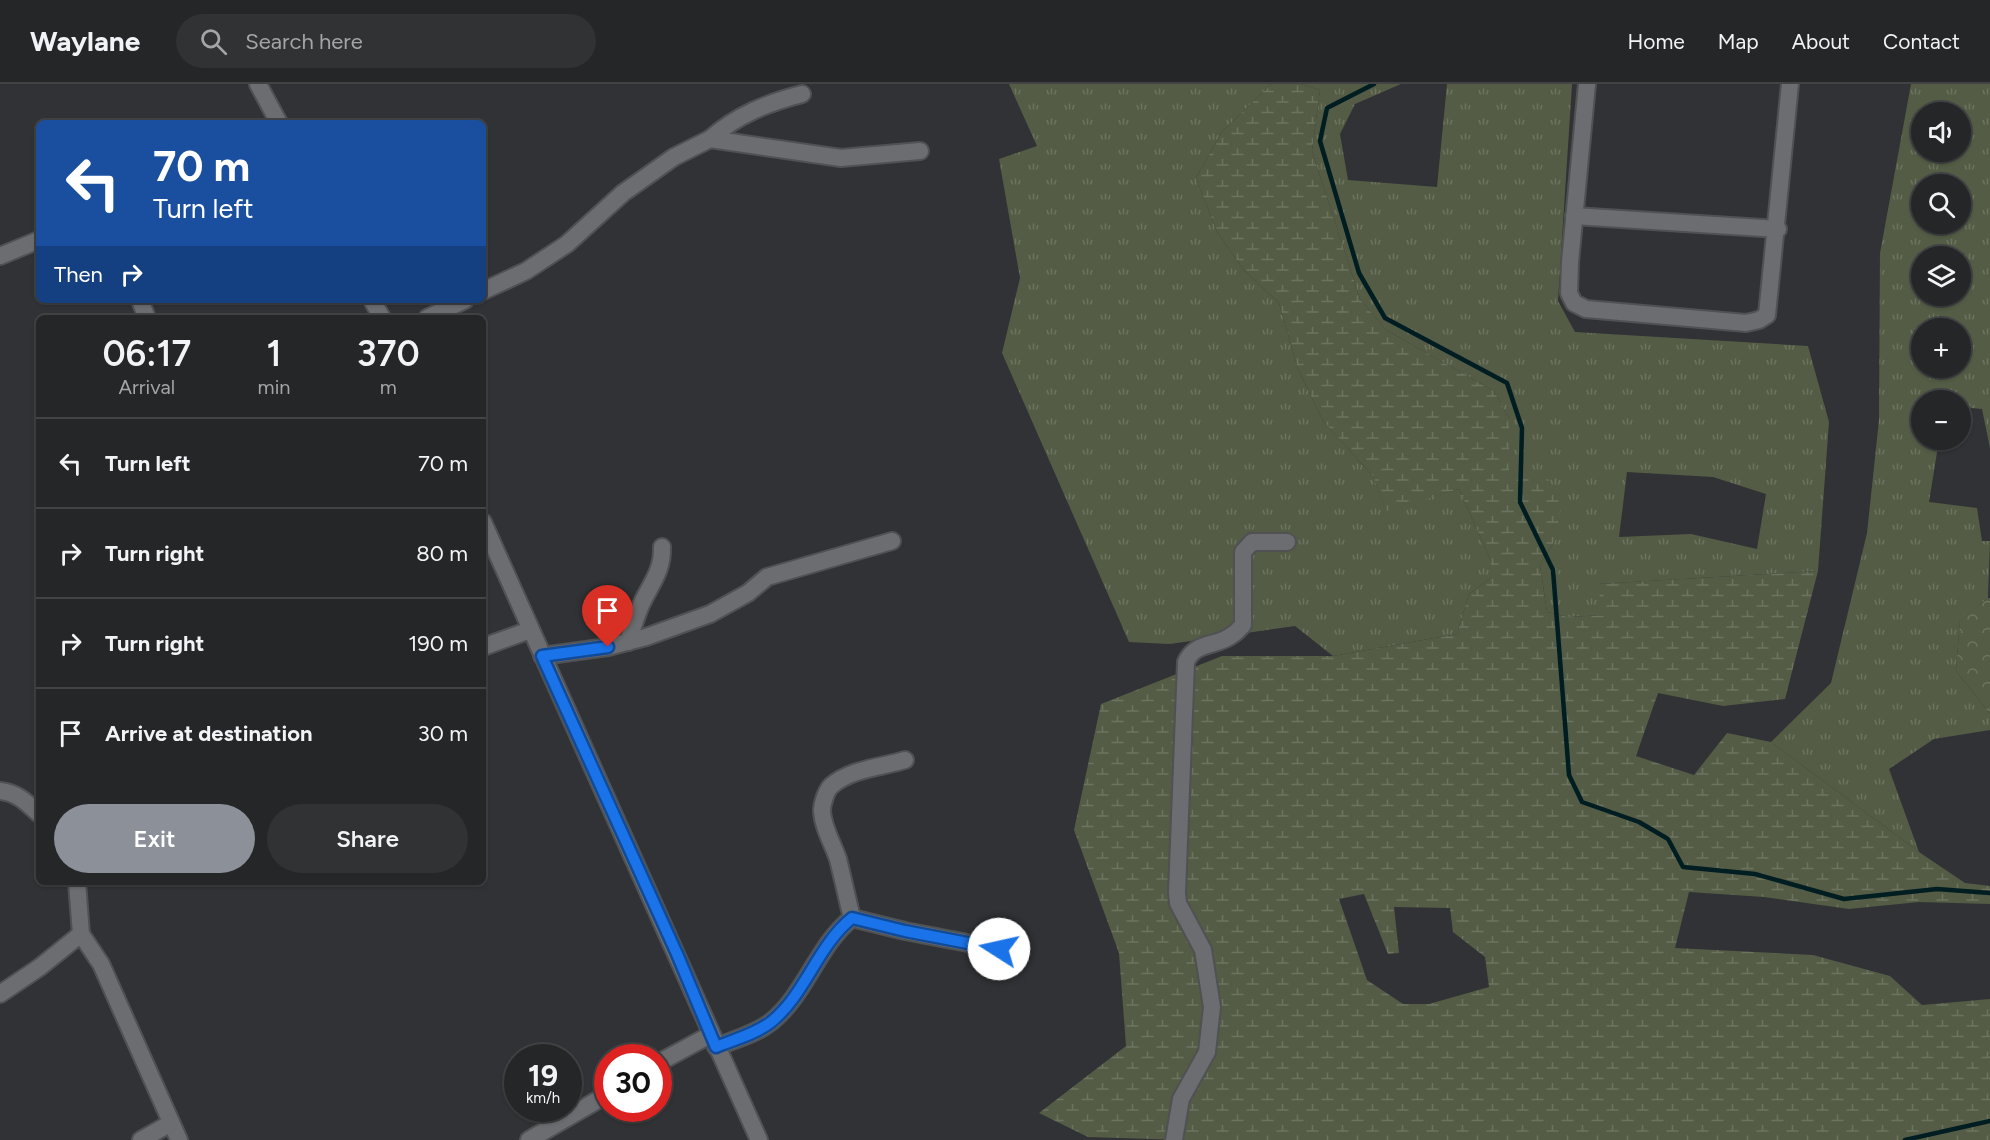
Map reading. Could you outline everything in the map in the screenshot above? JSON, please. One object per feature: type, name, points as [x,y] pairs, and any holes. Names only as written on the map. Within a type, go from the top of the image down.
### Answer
[{"type":"street","points":[[258,84],[277,120]]},
{"type":"street","points":[[1587,84],[1569,293],[1574,303],[1587,309],[1746,323],[1759,320],[1767,315],[1778,230],[1790,84]]},
{"type":"street","points":[[486,290],[526,270],[567,244],[623,193],[674,157],[710,139],[728,124],[769,102],[802,94]]},
{"type":"street","points":[[710,139],[841,158],[920,152]]},
{"type":"street","points":[[1575,216],[1778,230]]},
{"type":"street","points":[[0,256],[36,241]]},
{"type":"street","points":[[433,315],[459,303]]},
{"type":"street","points":[[486,529],[759,1140]]},
{"type":"street","points":[[542,656],[628,642],[710,615],[748,593],[767,577],[892,542]]},
{"type":"street","points":[[1174,1140],[1181,1099],[1207,1052],[1212,1007],[1203,950],[1178,903],[1177,893],[1186,662],[1189,655],[1200,647],[1231,636],[1243,625],[1243,552],[1252,542],[1287,542]]},
{"type":"street","points":[[628,642],[642,603],[657,578],[662,560],[662,547]]},
{"type":"street","points":[[486,646],[530,630]]},
{"type":"street","points":[[852,918],[838,860],[825,824],[822,810],[824,798],[830,786],[844,779],[867,769],[905,760]]},
{"type":"street","points":[[0,791],[18,796],[36,811]]},
{"type":"street","points":[[77,885],[81,934],[101,964],[179,1140]]},
{"type":"street","points":[[672,1058],[713,1041],[770,1024],[789,1005],[824,946],[837,930],[852,918]]},
{"type":"street","points":[[852,918],[999,949]]},
{"type":"street","points":[[0,993],[40,967],[81,934]]},
{"type":"street","points":[[530,1140],[594,1102]]},
{"type":"street","points":[[141,1140],[171,1123]]},
{"type":"green space","points":[[1009,84],[1271,84],[1221,133],[1196,178],[1217,232],[1244,270],[1279,303],[1298,369],[1323,421],[1373,476],[1386,510],[1459,489],[1491,561],[1491,578],[1469,594],[1457,634],[1333,656],[1295,626],[1170,644],[1129,642],[1002,353],[1020,278],[999,159],[1037,146]]},
{"type":"green space","points":[[1271,84],[1301,84],[1320,90],[1312,151],[1360,299],[1386,330],[1494,391],[1509,418],[1509,481],[1546,475],[1561,503],[1557,537],[1540,565],[1547,612],[1568,617],[1604,615],[1597,584],[1818,571],[1785,699],[1723,706],[1658,693],[1636,756],[1694,775],[1727,733],[1771,742],[1919,852],[1965,883],[1990,886],[1990,904],[1919,902],[1849,909],[1764,897],[1689,892],[1675,948],[1813,955],[1890,976],[1922,1005],[1990,999],[1990,1140],[1183,1140],[1088,1137],[1039,1113],[1126,1046],[1119,953],[1074,830],[1101,704],[1222,656],[1333,656],[1457,634],[1469,594],[1491,578],[1491,561],[1459,489],[1386,511],[1373,476],[1323,421],[1298,369],[1279,303],[1244,270],[1217,232],[1196,178],[1221,133]],"holes":[[[1364,894],[1388,954],[1399,953],[1394,907],[1450,908],[1453,932],[1485,957],[1489,987],[1429,1004],[1403,1004],[1367,980],[1339,899]]]},
{"type":"green space","points":[[1301,84],[1401,84],[1355,104],[1340,134],[1348,180],[1437,187],[1447,84],[1572,84],[1558,301],[1575,332],[1808,346],[1829,422],[1818,571],[1598,584],[1605,615],[1568,617],[1547,612],[1540,565],[1557,537],[1509,481],[1509,418],[1494,391],[1386,330],[1360,299],[1312,151],[1320,90]],"holes":[[[1627,472],[1713,477],[1766,494],[1757,549],[1691,534],[1619,537]]]},
{"type":"green space","points":[[1911,84],[1990,84],[1990,448],[1982,409],[1971,408],[1971,390],[1911,390],[1911,450],[1937,450],[1929,502],[1977,508],[1982,541],[1990,541],[1988,598],[1960,620],[1956,671],[1990,714],[1990,730],[1934,739],[1889,769],[1919,852],[1771,742],[1831,683],[1867,533],[1879,420],[1880,253]]},
{"type":"green space","points":[[1990,598],[1990,714],[1956,671],[1960,619]]},
{"type":"waterway","points":[[1374,84],[1327,108],[1320,141],[1359,273],[1385,318],[1507,383],[1522,428],[1520,502],[1553,570],[1569,775],[1582,802],[1639,822],[1668,839],[1683,867],[1755,874],[1844,899],[1937,889],[1990,893]]},
{"type":"waterway","points":[[1905,1140],[1990,1121]]},
{"type":"route","points":[[608,647],[542,656],[677,954],[716,1047],[770,1024],[789,1005],[824,946],[837,930],[852,918],[999,949]]}]
